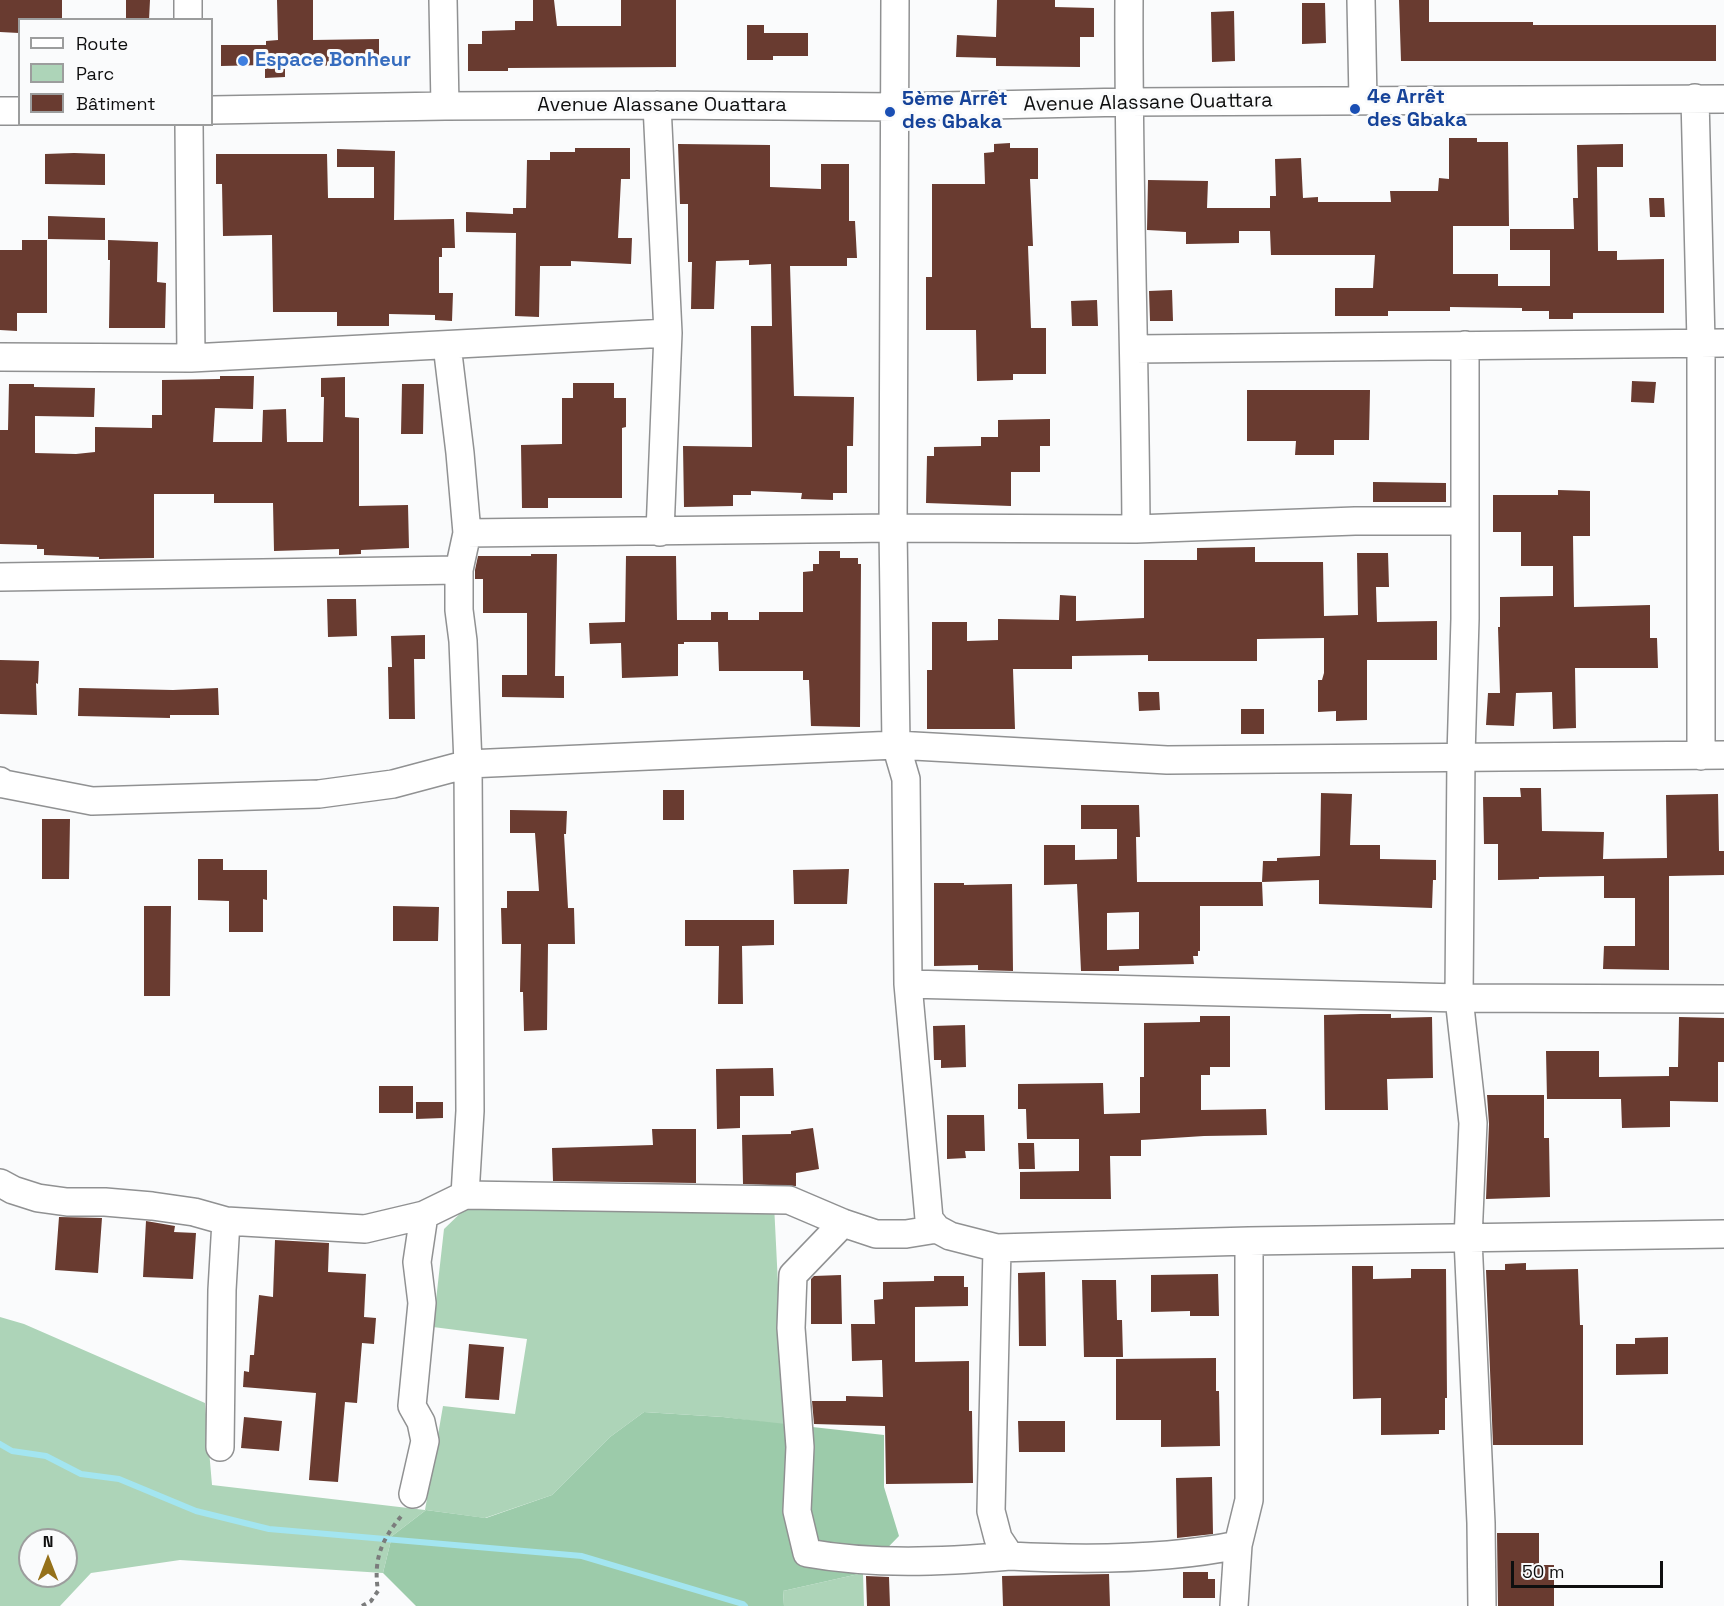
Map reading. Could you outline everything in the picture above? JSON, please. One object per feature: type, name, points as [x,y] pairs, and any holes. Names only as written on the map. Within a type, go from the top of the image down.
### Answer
[{"type":"street","points":[[188,0],[188,18]]},
{"type":"street","points":[[443,0],[446,106]]},
{"type":"street","points":[[895,0],[893,528],[896,745],[906,787],[908,984],[929,1219],[937,1229],[950,1236],[997,1248],[1249,1241],[1724,1234]]},
{"type":"street","points":[[1129,0],[1128,102],[1135,349],[1136,529]]},
{"type":"street","points":[[1361,0],[1363,100]]},
{"type":"street","points":[[0,781],[4,784],[92,801],[319,794],[393,784],[468,764],[896,745],[1167,760],[1461,756],[1712,756],[1712,342],[1695,98]]},
{"type":"street","name":"Avenue Alassane Ouattara","points":[[213,110],[446,106],[896,107],[1128,102],[1724,99]]},
{"type":"street","points":[[657,105],[668,333],[660,532]]},
{"type":"street","points":[[0,111],[18,111]]},
{"type":"street","points":[[189,126],[191,358]]},
{"type":"street","points":[[0,357],[191,358],[668,333]]},
{"type":"street","points":[[1135,349],[1712,342]]},
{"type":"street","points":[[447,345],[467,533],[459,570],[459,610],[463,641],[468,764],[470,1112],[465,1195]]},
{"type":"street","points":[[1465,345],[1465,619],[1461,756],[1460,998],[1473,1123],[1468,1239],[1481,1523],[1482,1606]]},
{"type":"street","points":[[467,533],[893,528],[1136,529],[1355,521],[1464,521]]},
{"type":"street","points":[[0,577],[459,570]]},
{"type":"street","points":[[908,984],[1460,998],[1724,999]]},
{"type":"street","points":[[0,1184],[38,1198],[67,1202],[152,1206],[194,1212],[226,1221],[365,1230],[424,1215],[465,1195],[789,1200],[843,1224],[876,1233],[906,1234],[937,1229]]},
{"type":"street","points":[[413,1494],[425,1441],[421,1422],[412,1406],[422,1303],[417,1262],[424,1215]]},
{"type":"street","points":[[220,1448],[222,1290],[226,1221]]},
{"type":"street","points":[[843,1224],[793,1275],[791,1328],[800,1448],[797,1511],[807,1553],[842,1559],[939,1562],[1010,1556],[1066,1559],[1202,1553],[1238,1545]]},
{"type":"street","points":[[1234,1606],[1238,1545],[1249,1500],[1249,1241]]},
{"type":"street","points":[[997,1248],[992,1511],[998,1538],[1010,1556]]},
{"type":"path","points":[[362,1606],[371,1601],[378,1591],[375,1575],[386,1534],[412,1504],[413,1494]]},
{"type":"green space","points":[[471,1203],[774,1204],[785,1425],[723,1417],[644,1412],[610,1437],[552,1495],[485,1518],[426,1510],[392,1536],[383,1573],[180,1560],[91,1573],[78,1587],[78,1528],[18,1528],[18,1588],[77,1588],[60,1606],[0,1606],[0,1317],[24,1324],[205,1403],[212,1485],[425,1510],[443,1406],[515,1414],[527,1339],[433,1327],[444,1229]]},
{"type":"green space","points":[[644,1412],[723,1417],[884,1435],[884,1487],[899,1536],[863,1573],[783,1591],[784,1606],[416,1606],[383,1573],[392,1536],[426,1510],[486,1518],[552,1495],[610,1437]]},
{"type":"green space","points":[[863,1573],[864,1606],[784,1606],[783,1591]]},
{"type":"building","points":[[0,0],[62,0],[62,18],[18,18],[18,33],[0,32]]},
{"type":"building","points":[[126,0],[150,0],[149,18],[126,18]]},
{"type":"building","points":[[277,0],[313,0],[313,40],[379,39],[379,65],[285,66],[285,77],[265,78],[265,65],[221,66],[221,45],[266,45],[266,41],[278,40]]},
{"type":"building","points":[[533,0],[554,0],[557,26],[621,26],[621,0],[676,0],[676,67],[508,68],[508,71],[468,71],[468,44],[482,44],[482,31],[515,30],[515,21],[533,21]]},
{"type":"building","points":[[997,0],[1055,0],[1055,7],[1094,8],[1094,37],[1080,37],[1080,67],[996,66],[996,58],[956,57],[957,35],[996,37]]},
{"type":"building","points":[[1399,0],[1429,0],[1429,22],[1533,22],[1533,25],[1716,25],[1716,61],[1401,61]]},
{"type":"building","points":[[1302,3],[1325,3],[1326,43],[1302,44]]},
{"type":"building","points":[[1234,11],[1235,61],[1212,62],[1211,12]]},
{"type":"building","points":[[747,25],[764,25],[764,33],[808,33],[808,56],[773,56],[773,60],[747,60]]},
{"type":"building","points":[[1449,138],[1477,138],[1477,142],[1508,142],[1509,226],[1453,226],[1453,274],[1498,274],[1498,286],[1550,286],[1550,250],[1510,250],[1510,229],[1574,229],[1573,198],[1578,198],[1577,145],[1623,144],[1623,167],[1597,167],[1598,251],[1617,251],[1617,260],[1664,259],[1664,313],[1573,313],[1573,319],[1549,319],[1549,311],[1522,311],[1522,308],[1450,307],[1450,311],[1388,311],[1388,316],[1335,316],[1335,288],[1373,288],[1375,255],[1271,255],[1270,231],[1239,231],[1239,243],[1186,244],[1186,232],[1147,230],[1148,180],[1208,181],[1207,208],[1270,208],[1270,196],[1276,196],[1275,159],[1301,158],[1303,198],[1318,197],[1318,202],[1391,202],[1390,191],[1438,191],[1439,178],[1449,179]]},
{"type":"building","points":[[1010,143],[1010,148],[1038,148],[1038,179],[1030,179],[1033,246],[1028,246],[1031,328],[1046,328],[1046,374],[1013,374],[1013,380],[977,381],[976,330],[926,330],[926,277],[932,277],[932,184],[985,184],[984,153],[994,152],[994,144]]},
{"type":"building","points":[[678,144],[770,145],[770,187],[821,189],[821,164],[849,164],[849,221],[855,221],[857,258],[847,258],[847,266],[790,266],[794,396],[854,397],[853,446],[847,446],[847,493],[833,493],[833,500],[801,499],[802,493],[751,491],[751,495],[733,495],[733,506],[684,507],[683,446],[752,447],[751,326],[772,326],[771,264],[749,265],[749,260],[716,261],[714,309],[691,309],[692,262],[688,262],[688,204],[680,204]]},
{"type":"building","points":[[575,148],[630,148],[630,179],[621,179],[618,238],[632,238],[631,264],[571,261],[571,266],[540,266],[539,317],[515,316],[516,233],[466,232],[466,212],[513,214],[513,208],[526,208],[527,160],[550,160],[550,152],[575,152]]},
{"type":"building","points":[[337,149],[395,151],[394,220],[454,219],[455,248],[442,248],[442,257],[439,257],[439,293],[453,293],[452,321],[435,320],[435,315],[389,314],[389,326],[337,326],[337,312],[273,312],[272,235],[223,236],[222,184],[216,184],[216,154],[327,154],[328,198],[374,198],[374,167],[337,167]]},
{"type":"building","points":[[45,154],[105,154],[105,185],[45,184]]},
{"type":"building","points":[[1649,198],[1664,198],[1665,217],[1650,217]]},
{"type":"building","points":[[48,216],[105,218],[105,240],[48,239]]},
{"type":"building","points":[[22,240],[47,240],[47,313],[17,313],[17,331],[0,330],[0,250],[22,250]]},
{"type":"building","points":[[108,240],[158,242],[157,282],[166,283],[165,328],[109,328]]},
{"type":"building","points":[[1172,290],[1173,321],[1150,321],[1149,291]]},
{"type":"building","points":[[1097,300],[1098,326],[1072,326],[1071,301]]},
{"type":"building","points":[[220,376],[254,376],[253,409],[215,408],[213,442],[262,442],[263,410],[286,409],[287,442],[323,442],[324,397],[321,397],[321,378],[345,377],[345,417],[359,418],[359,506],[408,505],[409,548],[361,550],[361,554],[339,555],[339,549],[274,551],[273,503],[214,503],[214,494],[154,494],[154,558],[99,559],[99,557],[44,555],[44,549],[37,549],[37,545],[0,544],[0,430],[8,430],[9,384],[34,384],[34,387],[95,388],[94,417],[35,416],[35,453],[76,454],[95,452],[95,427],[152,428],[152,415],[162,415],[162,380],[220,379]]},
{"type":"building","points":[[1632,381],[1656,382],[1654,403],[1631,402]]},
{"type":"building","points":[[573,383],[614,383],[614,398],[626,398],[626,427],[622,428],[622,498],[548,498],[548,508],[522,508],[521,445],[562,444],[562,398],[573,398]]},
{"type":"building","points":[[402,384],[424,384],[423,434],[401,434]]},
{"type":"building","points":[[1247,390],[1370,390],[1369,440],[1334,440],[1334,455],[1295,455],[1296,441],[1247,441]]},
{"type":"building","points":[[1050,419],[1050,446],[1040,446],[1040,472],[1011,472],[1011,506],[926,503],[927,456],[934,456],[934,447],[981,446],[981,437],[998,437],[998,420]]},
{"type":"building","points":[[1373,482],[1446,483],[1446,502],[1373,502]]},
{"type":"building","points":[[1558,490],[1590,491],[1590,536],[1573,536],[1574,607],[1650,605],[1650,638],[1657,638],[1658,668],[1575,668],[1576,728],[1553,729],[1552,692],[1516,693],[1514,726],[1486,725],[1488,693],[1500,693],[1498,627],[1500,627],[1500,597],[1553,596],[1553,566],[1521,566],[1521,532],[1493,532],[1493,495],[1558,495]]},
{"type":"building","points":[[1255,547],[1255,562],[1323,562],[1324,616],[1358,615],[1357,553],[1388,553],[1389,587],[1376,587],[1377,622],[1437,621],[1437,660],[1367,660],[1367,720],[1336,721],[1336,711],[1318,712],[1318,680],[1322,680],[1324,673],[1324,638],[1257,639],[1257,661],[1148,661],[1148,655],[1072,656],[1072,669],[1013,669],[1015,729],[927,729],[927,670],[932,670],[932,622],[967,622],[967,641],[998,640],[998,619],[1059,620],[1060,595],[1076,596],[1076,621],[1144,618],[1144,560],[1197,560],[1197,548]]},
{"type":"building","points":[[819,551],[840,551],[840,558],[858,558],[858,564],[861,564],[860,727],[811,726],[809,680],[803,680],[803,671],[719,671],[718,642],[678,644],[678,676],[622,678],[621,643],[590,644],[589,623],[625,622],[626,556],[676,556],[677,620],[711,620],[711,612],[728,612],[728,620],[759,620],[759,612],[803,612],[803,572],[813,571],[813,564],[819,564]]},
{"type":"building","points":[[531,554],[557,554],[555,676],[564,676],[564,698],[502,697],[502,675],[527,675],[527,613],[483,613],[483,579],[475,579],[475,570],[478,556],[531,556]]},
{"type":"building","points":[[327,599],[356,599],[357,636],[328,637]]},
{"type":"building","points":[[425,635],[425,659],[414,659],[415,719],[389,719],[388,667],[392,667],[391,636]]},
{"type":"building","points":[[0,660],[39,661],[38,684],[36,683],[37,715],[0,714]]},
{"type":"building","points":[[79,688],[173,690],[218,688],[219,715],[170,715],[170,718],[78,716]]},
{"type":"building","points":[[1138,692],[1159,692],[1160,710],[1139,711]]},
{"type":"building","points":[[1241,709],[1264,709],[1264,734],[1241,734]]},
{"type":"building","points":[[1520,788],[1541,788],[1542,831],[1604,832],[1603,859],[1667,858],[1666,795],[1718,794],[1719,851],[1724,851],[1724,875],[1669,876],[1669,970],[1603,969],[1604,946],[1635,946],[1635,898],[1604,898],[1604,876],[1498,880],[1498,844],[1484,844],[1483,797],[1521,797]]},
{"type":"building","points":[[663,790],[684,790],[684,820],[663,820]]},
{"type":"building","points":[[1321,793],[1352,794],[1350,845],[1380,845],[1380,859],[1436,860],[1432,908],[1319,904],[1319,880],[1262,882],[1263,861],[1320,856]]},
{"type":"building","points":[[1081,805],[1139,805],[1140,837],[1136,837],[1137,882],[1262,882],[1263,906],[1200,906],[1200,951],[1198,951],[1198,956],[1193,956],[1194,964],[1119,966],[1119,971],[1081,971],[1077,884],[1044,885],[1044,845],[1075,845],[1075,860],[1117,859],[1117,829],[1081,829]],"holes":[[[1139,912],[1139,949],[1107,950],[1107,913]]]},
{"type":"building","points":[[510,810],[567,811],[566,834],[564,834],[568,908],[574,908],[575,944],[548,944],[547,1030],[524,1031],[523,992],[520,992],[521,944],[502,944],[501,908],[507,908],[507,891],[539,891],[535,833],[510,833]]},
{"type":"building","points":[[42,819],[70,819],[69,879],[42,879]]},
{"type":"building","points":[[198,859],[223,859],[223,870],[267,870],[267,900],[263,899],[263,932],[229,932],[229,901],[198,900]]},
{"type":"building","points":[[849,869],[847,904],[794,904],[793,870]]},
{"type":"building","points":[[934,883],[1012,884],[1013,971],[978,970],[978,965],[934,966]]},
{"type":"building","points":[[144,906],[171,906],[170,996],[144,996]]},
{"type":"building","points":[[393,906],[439,907],[438,941],[393,941]]},
{"type":"building","points":[[685,920],[774,920],[774,945],[742,946],[743,1004],[718,1004],[719,946],[685,946]]},
{"type":"building","points":[[1391,1014],[1391,1018],[1432,1017],[1433,1078],[1387,1079],[1388,1110],[1325,1110],[1324,1015]]},
{"type":"building","points":[[1200,1016],[1230,1016],[1230,1067],[1210,1067],[1210,1075],[1201,1075],[1201,1110],[1266,1109],[1267,1135],[1141,1140],[1141,1156],[1110,1156],[1111,1199],[1020,1199],[1020,1172],[1079,1171],[1079,1139],[1027,1139],[1026,1109],[1018,1109],[1018,1084],[1103,1083],[1104,1114],[1140,1113],[1140,1077],[1144,1077],[1144,1023],[1200,1022]]},
{"type":"building","points":[[1679,1017],[1724,1018],[1724,1062],[1718,1062],[1718,1102],[1670,1101],[1670,1127],[1622,1128],[1621,1099],[1547,1099],[1546,1051],[1599,1051],[1599,1077],[1669,1076],[1669,1067],[1678,1067]]},
{"type":"building","points":[[965,1025],[966,1067],[941,1068],[941,1060],[934,1060],[933,1026]]},
{"type":"building","points":[[773,1068],[774,1096],[740,1096],[740,1128],[717,1129],[716,1069]]},
{"type":"building","points":[[379,1086],[413,1086],[413,1113],[379,1113]]},
{"type":"building","points":[[1487,1095],[1544,1095],[1544,1138],[1549,1138],[1550,1197],[1486,1199],[1489,1124]]},
{"type":"building","points":[[416,1102],[443,1102],[443,1118],[416,1119]]},
{"type":"building","points":[[947,1115],[984,1115],[985,1151],[965,1151],[966,1158],[947,1159]]},
{"type":"building","points":[[813,1128],[819,1169],[796,1173],[796,1186],[743,1184],[742,1135],[791,1134],[791,1131]]},
{"type":"building","points":[[652,1129],[696,1129],[696,1183],[553,1181],[552,1148],[653,1145]]},
{"type":"building","points":[[1018,1143],[1034,1143],[1035,1169],[1019,1169]]},
{"type":"building","points":[[59,1217],[102,1218],[98,1273],[55,1270]]},
{"type":"building","points":[[146,1221],[175,1226],[174,1232],[196,1233],[193,1279],[143,1277]]},
{"type":"building","points":[[275,1240],[329,1243],[328,1272],[366,1274],[364,1317],[376,1318],[374,1344],[362,1343],[357,1403],[345,1402],[338,1482],[309,1480],[316,1393],[243,1387],[244,1371],[249,1372],[250,1355],[254,1355],[259,1295],[273,1297]]},
{"type":"building","points":[[1526,1263],[1526,1270],[1578,1269],[1580,1325],[1583,1325],[1583,1445],[1493,1445],[1486,1270],[1505,1270],[1505,1264]]},
{"type":"building","points":[[1352,1266],[1373,1266],[1373,1279],[1411,1278],[1411,1269],[1446,1269],[1447,1398],[1445,1398],[1445,1430],[1439,1430],[1439,1434],[1381,1435],[1381,1398],[1353,1399]]},
{"type":"building","points":[[1045,1272],[1046,1346],[1019,1346],[1018,1273]]},
{"type":"building","points":[[1218,1274],[1219,1316],[1190,1316],[1190,1311],[1151,1312],[1151,1275]]},
{"type":"building","points":[[841,1275],[842,1324],[811,1324],[811,1279],[814,1276]]},
{"type":"building","points":[[934,1276],[964,1276],[964,1287],[968,1287],[968,1306],[915,1307],[915,1362],[969,1361],[973,1483],[886,1484],[885,1426],[814,1424],[812,1401],[846,1401],[846,1396],[883,1397],[882,1360],[852,1361],[851,1324],[875,1324],[874,1300],[883,1299],[883,1282],[934,1281]]},
{"type":"building","points":[[1082,1280],[1116,1280],[1117,1320],[1122,1320],[1123,1357],[1084,1357]]},
{"type":"building","points":[[1668,1337],[1668,1374],[1616,1375],[1616,1344],[1635,1344],[1635,1338]]},
{"type":"building","points":[[469,1344],[504,1347],[499,1400],[465,1398]]},
{"type":"building","points":[[1216,1358],[1220,1446],[1161,1447],[1161,1420],[1116,1420],[1116,1359]]},
{"type":"building","points":[[244,1417],[282,1421],[279,1451],[241,1448]]},
{"type":"building","points":[[1018,1421],[1065,1421],[1065,1452],[1019,1452]]},
{"type":"building","points":[[1212,1477],[1213,1534],[1177,1538],[1176,1478]]},
{"type":"building","points":[[1497,1533],[1539,1533],[1539,1565],[1554,1565],[1554,1606],[1498,1606]]},
{"type":"building","points":[[1183,1572],[1208,1572],[1208,1579],[1215,1579],[1215,1598],[1183,1598]]},
{"type":"building","points":[[1109,1574],[1110,1606],[1003,1606],[1002,1576]]},
{"type":"building","points":[[866,1576],[889,1577],[890,1606],[867,1606]]},
{"type":"waterway","points":[[0,1444],[12,1451],[46,1456],[81,1474],[119,1479],[196,1511],[269,1529],[582,1556],[745,1606]]},
{"type":"place","name":"Espace Bonheur","points":[[243,61]]},
{"type":"place","name":"4e Arrêt des Gbaka","points":[[1355,109]]},
{"type":"place","name":"5ème Arrêt des Gbaka","points":[[890,112]]}]
